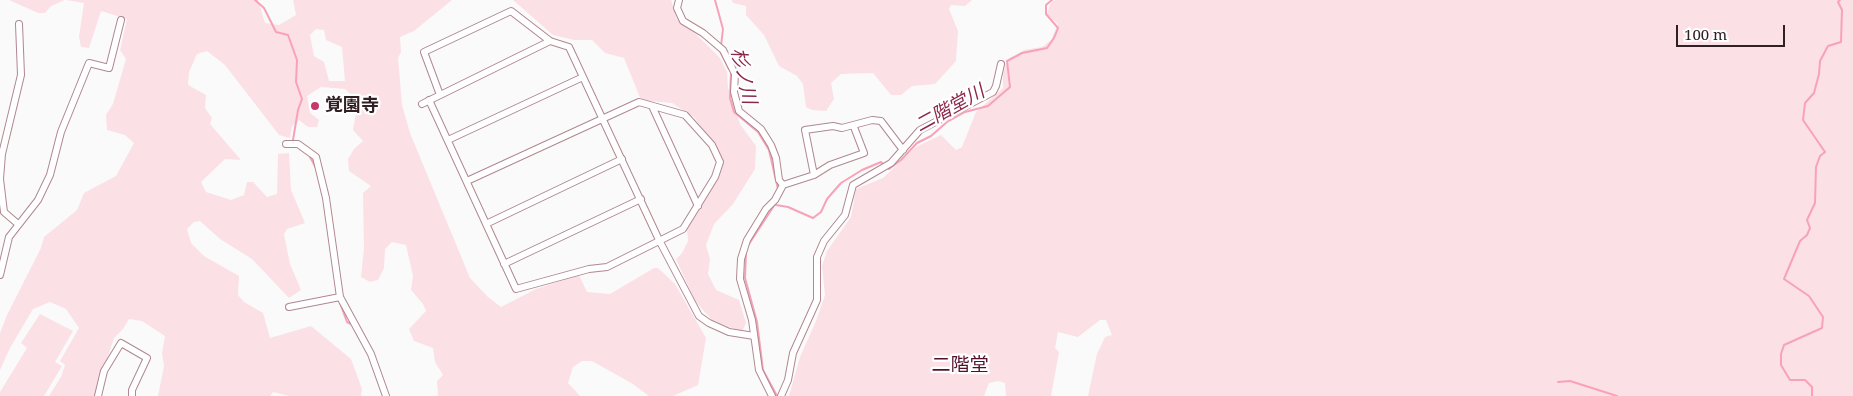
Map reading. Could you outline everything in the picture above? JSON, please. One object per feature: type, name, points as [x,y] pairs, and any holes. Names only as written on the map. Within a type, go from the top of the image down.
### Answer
[{"type":"street","points":[[679,0],[677,8],[683,21],[703,33],[723,50],[735,74],[734,92],[739,111],[761,129],[771,145],[776,158],[780,189]]},
{"type":"street","points":[[440,95],[424,52],[510,11],[550,41],[569,47],[659,240],[699,316],[729,332],[754,336]]},
{"type":"street","points":[[0,275],[9,237],[38,200],[50,175],[62,132],[89,63],[109,68],[121,20]]},
{"type":"street","points":[[18,224],[4,212],[0,178],[2,154],[21,75],[19,24]]},
{"type":"street","points":[[422,104],[550,41]]},
{"type":"street","points":[[782,395],[794,353],[817,300],[817,257],[824,241],[845,215],[853,185],[891,163],[920,130],[993,92],[1001,64]]},
{"type":"street","points":[[448,140],[583,77]]},
{"type":"street","points":[[429,100],[516,289],[588,269],[607,267],[683,229],[719,168],[719,156],[708,140],[685,115],[676,110],[639,102],[467,181]]},
{"type":"street","points":[[652,106],[698,206]]},
{"type":"street","points":[[814,175],[805,129],[854,126],[872,120],[881,121],[903,150]]},
{"type":"street","points":[[772,396],[759,370],[752,320],[740,279],[744,246],[761,216],[780,189],[814,175],[830,165],[864,153],[854,126]]},
{"type":"street","points":[[286,144],[298,144],[316,157],[326,198],[340,297],[371,354],[386,396]]},
{"type":"street","points":[[486,224],[622,159]]},
{"type":"street","points":[[504,264],[641,199]]},
{"type":"street","points":[[289,307],[340,297]]},
{"type":"street","points":[[98,396],[104,371],[121,344],[147,358],[132,390],[132,396]]},
{"type":"shaded area","points":[[9,0],[65,0],[51,6],[45,13],[38,13]]},
{"type":"shaded area","points":[[66,0],[258,0],[265,23],[279,25],[296,15],[293,0],[452,0],[414,31],[400,37],[401,52],[398,58],[402,105],[410,133],[470,278],[488,297],[501,307],[536,289],[579,275],[587,292],[610,294],[654,268],[658,268],[675,284],[706,338],[698,385],[673,396],[649,396],[633,384],[592,361],[582,361],[573,367],[568,383],[580,396],[438,396],[437,381],[443,375],[435,362],[433,348],[414,341],[409,329],[426,311],[423,304],[411,290],[413,276],[406,245],[392,242],[385,249],[384,268],[378,280],[370,282],[361,277],[364,248],[363,193],[371,186],[349,171],[348,159],[354,149],[363,141],[353,130],[358,101],[345,89],[321,87],[307,96],[310,113],[319,120],[317,127],[308,127],[299,120],[292,126],[290,138],[279,135],[225,65],[207,51],[197,54],[189,72],[188,85],[206,95],[205,108],[212,118],[210,124],[241,160],[225,159],[201,182],[206,192],[231,200],[244,195],[247,182],[253,182],[267,197],[277,194],[278,154],[289,153],[291,190],[305,223],[287,229],[284,234],[290,264],[301,290],[289,298],[252,259],[220,239],[200,221],[194,222],[187,229],[191,243],[204,256],[239,276],[238,295],[244,302],[263,313],[270,338],[311,326],[351,359],[362,389],[361,396],[289,396],[273,392],[270,396],[158,396],[164,366],[162,353],[165,336],[142,321],[129,319],[114,338],[95,396],[49,396],[61,377],[65,365],[60,361],[79,328],[66,309],[50,302],[33,309],[10,348],[0,370],[0,333],[7,315],[41,248],[44,237],[77,210],[84,193],[116,176],[134,143],[125,135],[107,130],[106,115],[113,104],[126,59],[120,50],[127,19],[101,11],[89,48],[81,47],[79,37],[84,3]],"holes":[[[316,29],[324,30],[326,40],[342,47],[345,81],[329,81],[324,62],[314,56],[310,35]]]},
{"type":"shaded area","points":[[513,0],[671,0],[677,19],[697,35],[720,58],[727,72],[728,88],[740,124],[756,146],[755,169],[733,204],[714,224],[706,245],[710,259],[708,274],[716,290],[739,300],[746,323],[742,332],[712,320],[695,301],[676,259],[682,253],[688,241],[687,229],[700,209],[720,170],[710,139],[694,117],[672,103],[641,100],[624,58],[605,53],[592,40],[574,40],[553,35]]},
{"type":"shaded area","points":[[732,0],[972,0],[965,6],[951,5],[949,9],[958,31],[956,61],[935,84],[912,86],[901,95],[891,95],[873,73],[841,74],[831,83],[834,99],[826,111],[812,110],[806,107],[803,84],[797,76],[779,66],[764,35],[746,15],[746,6],[733,3]]},
{"type":"shaded area","points":[[1055,0],[1853,0],[1853,396],[1088,396],[1097,354],[1105,337],[1112,335],[1106,320],[1100,320],[1078,337],[1058,332],[1055,348],[1059,352],[1051,396],[1006,396],[1005,383],[998,381],[989,383],[984,396],[789,396],[800,357],[825,295],[822,266],[827,251],[851,217],[856,189],[883,178],[916,147],[941,135],[956,150],[962,147],[976,112],[1003,88],[1003,74],[1006,63],[1024,50],[1042,47],[1051,40],[1058,24],[1047,14],[1050,4]]},
{"type":"shaded area","points":[[40,314],[73,331],[55,362],[62,366],[44,396],[0,396],[0,392],[27,348],[21,343]]},
{"type":"waterway","points":[[255,0],[264,8],[276,32],[288,35],[297,60],[296,82],[302,99],[298,110],[293,140]]},
{"type":"waterway","name":"杉ノ川","points":[[715,0],[723,29],[721,46]]},
{"type":"waterway","name":"二階堂川","points":[[887,167],[889,169],[901,160],[917,143],[931,136],[947,122],[965,112],[988,106],[1010,87],[1007,61],[1022,53],[1047,48],[1054,38],[1058,28],[1046,14],[1046,5],[1052,0]]},
{"type":"waterway","points":[[1812,396],[1812,387],[1805,380],[1790,380],[1781,365],[1781,354],[1784,345],[1822,328],[1823,317],[1809,296],[1784,279],[1800,241],[1807,235],[1810,228],[1807,220],[1815,203],[1816,167],[1820,156],[1825,152],[1803,120],[1805,103],[1814,93],[1820,61],[1828,46],[1841,42],[1842,10],[1838,2],[1840,0]]},
{"type":"waterway","name":"杉ノ川","points":[[720,51],[729,69]]},
{"type":"waterway","name":"杉ノ川","points":[[731,73],[730,98],[734,112],[758,132],[769,150],[778,189]]},
{"type":"waterway","points":[[310,157],[316,168]]},
{"type":"waterway","name":"二階堂川","points":[[776,205],[788,207],[813,218],[821,212],[827,199],[841,183],[862,170],[881,162],[883,164]]},
{"type":"waterway","name":"二階堂川","points":[[749,244],[779,198]]},
{"type":"waterway","name":"二階堂川","points":[[746,253],[745,278],[757,322],[763,370],[777,396]]},
{"type":"waterway","points":[[340,303],[347,322],[351,324]]},
{"type":"waterway","points":[[1558,382],[1570,381],[1617,396]]},
{"type":"place","name":"覚園寺","points":[[315,106]]},
{"type":"district","name":"二階堂","points":[[960,366]]}]
